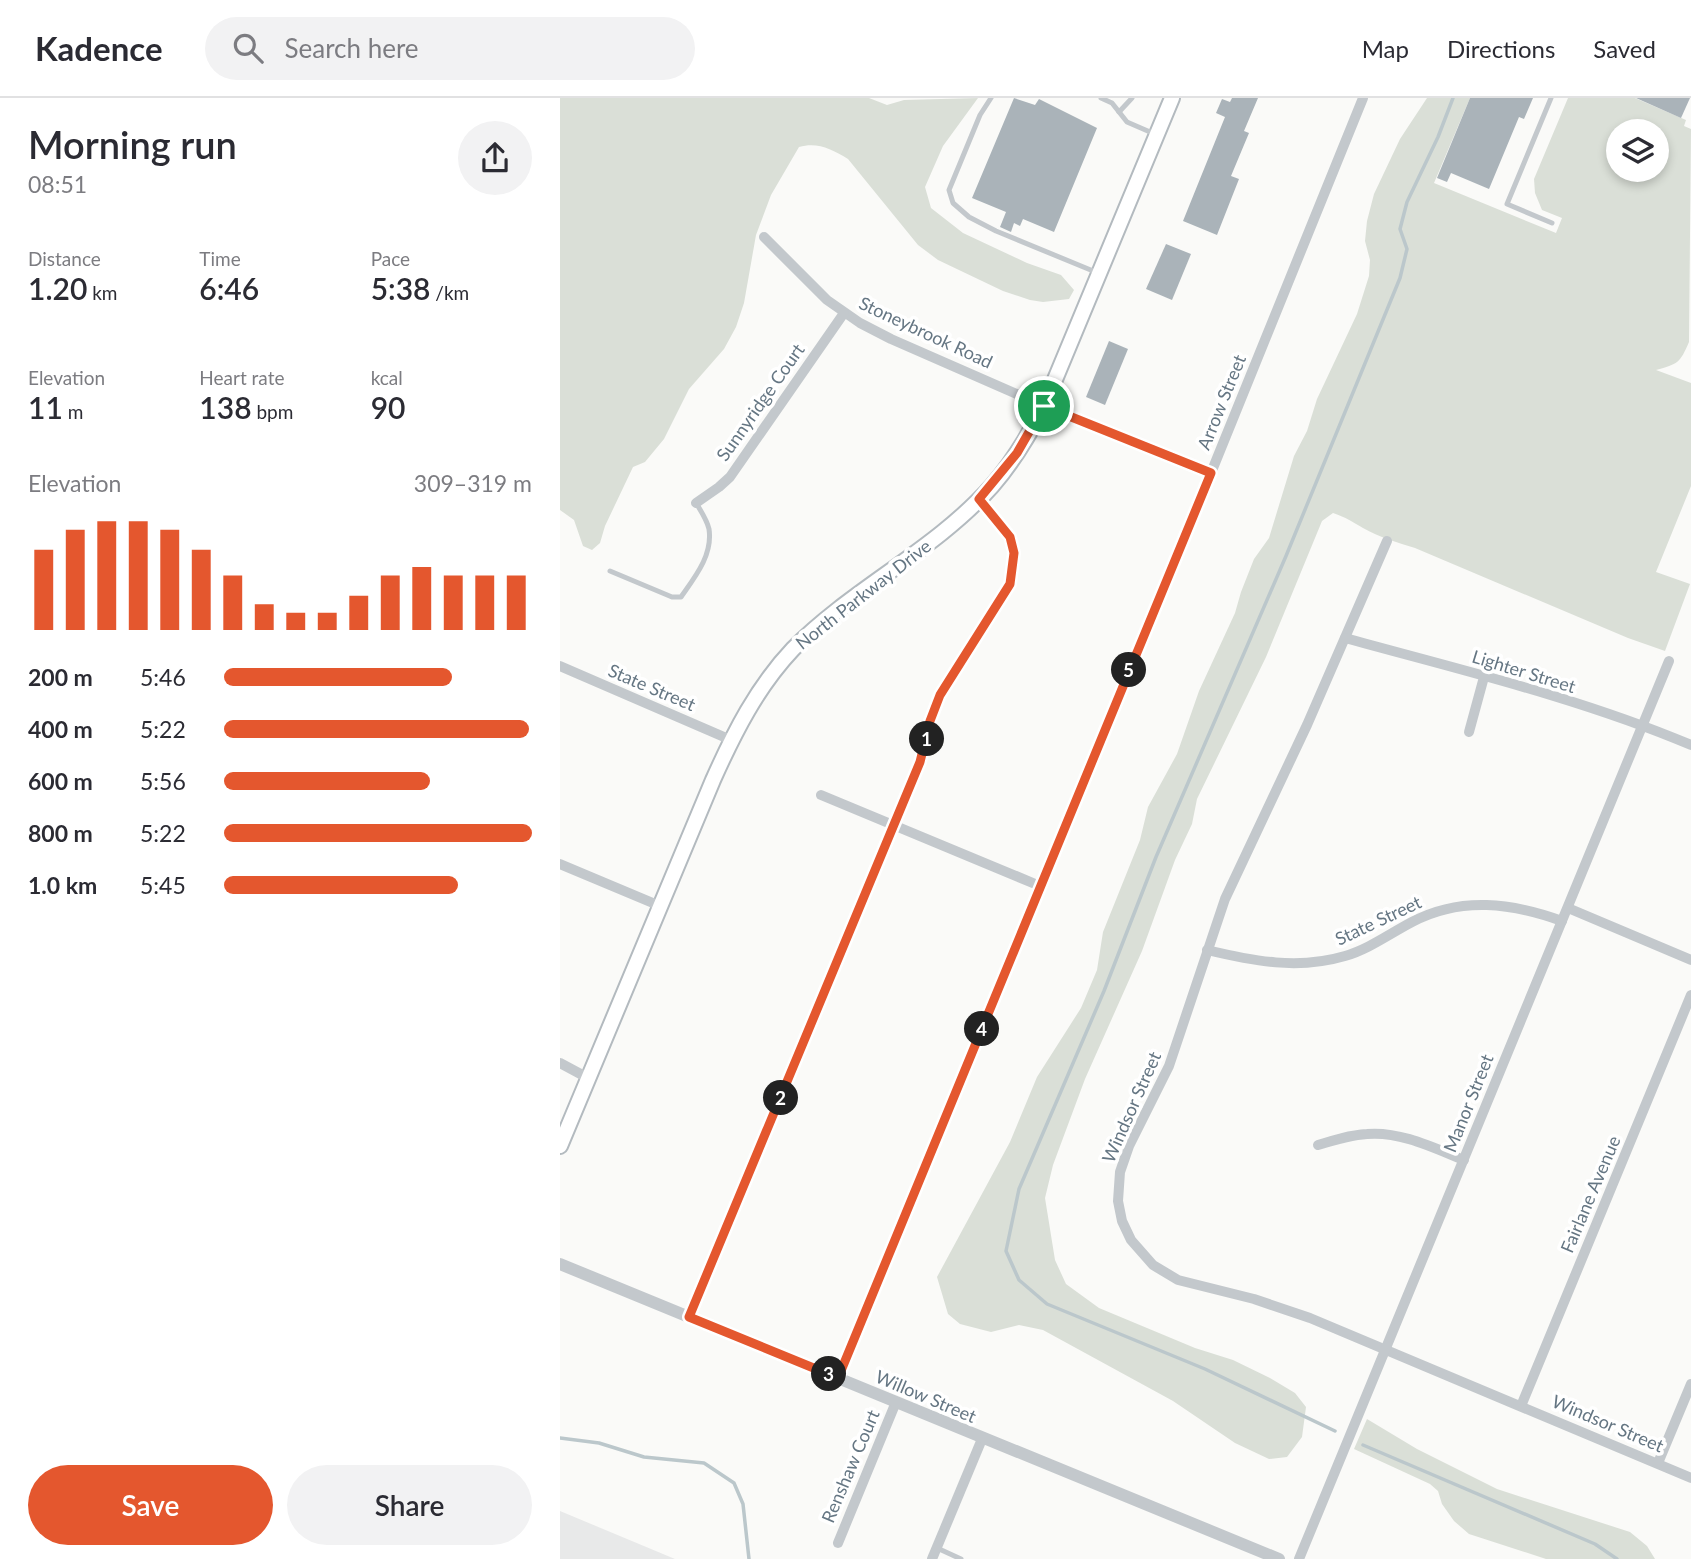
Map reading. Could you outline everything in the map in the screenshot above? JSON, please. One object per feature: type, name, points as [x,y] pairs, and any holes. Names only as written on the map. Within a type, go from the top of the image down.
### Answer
[{"type":"main road","name":"North Parkway Drive","points":[[560,1146],[731,740],[751,703],[793,649],[825,621],[952,525],[979,499],[1017,453],[1044,406],[1172,98]]},
{"type":"street","name":"Arrow Street","points":[[838,1378],[1363,98]]},
{"type":"street","name":"Stoneybrook Road","points":[[764,237],[844,313],[891,339],[1044,406],[1211,473]]},
{"type":"street","name":"Sunnyridge Court","points":[[696,503],[730,477],[844,313]]},
{"type":"street","points":[[689,1317],[920,762],[936,704],[1010,584],[1014,553],[1010,537],[979,499]]},
{"type":"street","name":"Windsor Street","points":[[1387,541],[1225,899],[1169,1066],[1122,1163],[1118,1200],[1126,1231],[1145,1258],[1171,1277],[1282,1307],[1691,1478]]},
{"type":"street","name":"Lighter Street","points":[[1345,638],[1643,725],[1691,745]]},
{"type":"street","name":"Manor Street","points":[[1299,1559],[1669,661]]},
{"type":"street","name":"State Street","points":[[560,666],[731,740]]},
{"type":"street","points":[[1469,732],[1484,677]]},
{"type":"street","points":[[821,794],[1040,886]]},
{"type":"street","points":[[560,864],[660,906]]},
{"type":"street","name":"State Street","points":[[1207,950],[1277,964],[1333,959],[1359,951],[1423,917],[1471,904],[1510,906],[1562,921]]},
{"type":"street","points":[[1568,908],[1691,960]]},
{"type":"street","name":"Fairlane Avenue","points":[[1521,1406],[1691,995]]},
{"type":"street","points":[[560,1063],[589,1078]]},
{"type":"street","points":[[1318,1145],[1348,1136],[1382,1134],[1409,1139],[1464,1160]]},
{"type":"street","name":"Willow Street","points":[[560,1264],[1279,1559]]},
{"type":"street","points":[[1658,1464],[1691,1384]]},
{"type":"street","name":"Renshaw Court","points":[[838,1543],[896,1402]]},
{"type":"street","points":[[935,1554],[982,1439]]},
{"type":"lane","points":[[991,98],[980,115],[949,190],[953,203],[969,217],[996,231],[1100,274]]},
{"type":"lane","points":[[1101,98],[1112,103],[1127,122],[1157,135]]},
{"type":"lane","points":[[1119,112],[1132,98]]},
{"type":"lane","points":[[1551,98],[1507,204],[1552,223]]},
{"type":"lane","points":[[610,571],[672,597],[681,597],[697,575],[707,554],[709,531],[696,503]]},
{"type":"lane","points":[[935,1554],[961,1559]]},
{"type":"shaded area","points":[[560,98],[869,98],[887,105],[904,100],[978,98],[943,146],[925,187],[931,208],[963,233],[1027,263],[1061,275],[1074,290],[1069,299],[1043,302],[1030,300],[1003,291],[938,260],[918,245],[848,159],[824,147],[799,147],[771,195],[756,235],[744,303],[736,327],[724,349],[689,389],[664,439],[645,462],[633,467],[605,526],[600,543],[592,550],[583,546],[574,520],[560,510]]},
{"type":"shaded area","points":[[1427,98],[1470,98],[1434,183],[1556,233],[1562,218],[1542,210],[1535,193],[1534,179],[1568,98],[1635,98],[1686,120],[1684,126],[1691,129],[1689,342],[1677,362],[1656,370],[1691,383],[1691,486],[1656,572],[1690,584],[1665,651],[1415,548],[1382,537],[1333,513],[1322,521],[1266,657],[1197,799],[1192,824],[1175,860],[1142,951],[1085,1079],[1053,1165],[1045,1198],[1055,1260],[1066,1284],[1099,1308],[1195,1348],[1233,1360],[1295,1393],[1306,1407],[1302,1437],[1287,1457],[1269,1459],[1235,1443],[1173,1401],[1043,1330],[1019,1325],[991,1332],[960,1324],[948,1314],[937,1277],[1010,1142],[1037,1077],[1081,1008],[1097,970],[1103,932],[1140,840],[1148,807],[1177,754],[1199,691],[1235,613],[1254,559],[1269,538],[1294,456],[1357,314],[1369,276],[1370,260],[1365,241],[1374,194],[1400,139]]},
{"type":"shaded area","points":[[1367,1419],[1417,1449],[1497,1489],[1630,1532],[1647,1546],[1655,1559],[1546,1559],[1469,1534],[1454,1521],[1442,1504],[1438,1491],[1430,1484],[1354,1449]]},
{"type":"shaded area","points":[[560,1511],[675,1559],[560,1559]]},
{"type":"building","points":[[1014,98],[1035,105],[1039,99],[1097,128],[1054,232],[1023,219],[1020,226],[1014,223],[1011,232],[1000,227],[1006,212],[972,198]]},
{"type":"building","points":[[1232,98],[1258,98],[1244,131],[1249,133],[1231,176],[1239,179],[1217,235],[1183,221],[1225,117],[1216,113],[1222,99],[1230,102]]},
{"type":"building","points":[[1470,98],[1533,98],[1524,119],[1519,117],[1489,189],[1451,173],[1447,182],[1437,178]]},
{"type":"building","points":[[1636,98],[1690,98],[1681,118]]},
{"type":"building","points":[[1166,244],[1191,254],[1172,300],[1146,289]]},
{"type":"building","points":[[1109,341],[1128,349],[1105,405],[1086,397]]},
{"type":"waterway","points":[[1335,1431],[1205,1369],[1047,1304],[1019,1280],[1006,1251],[1019,1189],[1400,278],[1407,249],[1400,229],[1407,202],[1453,98]]},
{"type":"waterway","points":[[560,1438],[599,1443],[644,1457],[704,1463],[734,1483],[743,1504],[749,1559]]},
{"type":"waterway","points":[[1363,1445],[1595,1544],[1617,1559]]},
{"type":"route","points":[[1044,406],[1211,473],[838,1378],[689,1317],[920,762],[936,704],[1010,584],[1014,553],[1010,537],[979,499],[1017,453],[1044,406]]}]
